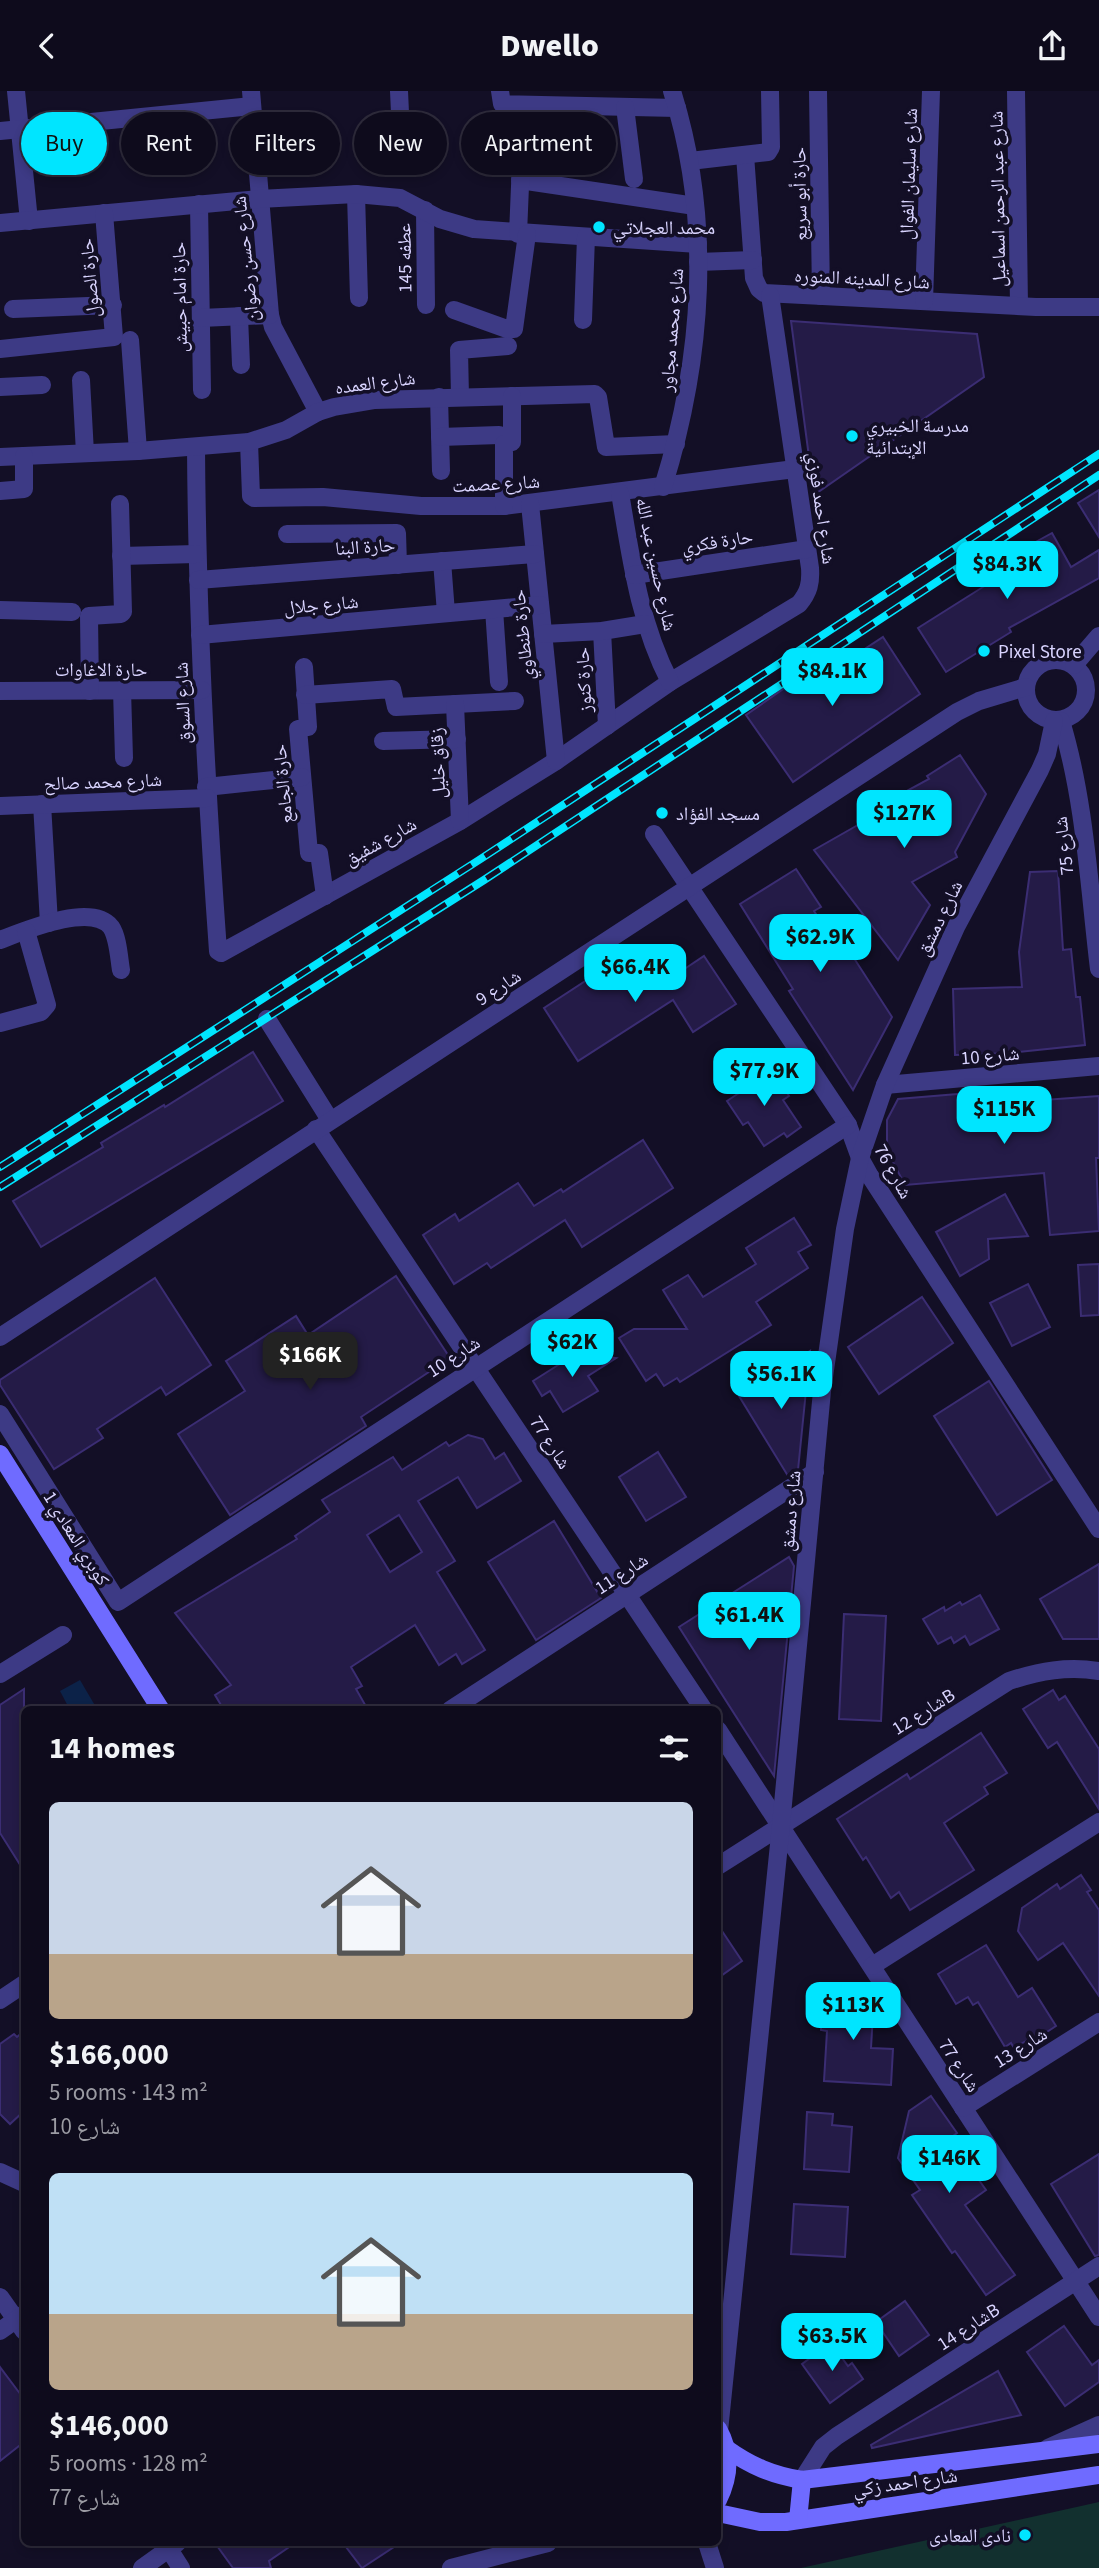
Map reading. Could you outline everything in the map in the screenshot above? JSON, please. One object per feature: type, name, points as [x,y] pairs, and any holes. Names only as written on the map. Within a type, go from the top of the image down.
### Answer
[{"type":"street","points":[[16,91],[29,221]]},
{"type":"street","points":[[399,91],[400,112]]},
{"type":"street","points":[[690,161],[766,153],[771,149],[770,91]]},
{"type":"street","name":"حارة أبو سريع","points":[[818,91],[821,296]]},
{"type":"street","name":"شارع سليمان الفوال","points":[[925,301],[931,91]]},
{"type":"street","name":"شارع عبد الرحمن اسماعيل","points":[[1016,91],[1019,306]]},
{"type":"street","points":[[501,97],[577,98],[625,107],[675,99]]},
{"type":"street","points":[[0,131],[251,99]]},
{"type":"street","name":"شارع حسن رضوان","points":[[251,99],[270,315],[273,327],[318,412]]},
{"type":"street","name":"شارع محمد مجاور","points":[[663,487],[676,444],[694,353],[698,253],[690,161],[675,99]]},
{"type":"street","points":[[625,107],[634,179]]},
{"type":"street","name":"شارع المدينه المنوره","points":[[744,155],[756,284],[770,295],[1099,307]]},
{"type":"street","points":[[454,310],[514,329],[522,234],[520,175]]},
{"type":"street","points":[[520,180],[695,206]]},
{"type":"street","points":[[356,194],[359,298]]},
{"type":"street","points":[[0,223],[259,199],[356,194],[400,198],[457,225],[522,234],[586,237],[753,260]]},
{"type":"street","name":"حارة امام حبيش","points":[[199,204],[202,390]]},
{"type":"street","name":"عطفه 145","points":[[425,210],[426,305]]},
{"type":"street","name":"حارة الصول","points":[[104,213],[116,334],[122,338],[138,451]]},
{"type":"street","points":[[583,320],[586,237]]},
{"type":"street","name":"شارع احمد فوزي","points":[[556,761],[670,683],[799,604],[807,594],[811,581],[770,295]]},
{"type":"street","points":[[13,309],[113,305]]},
{"type":"street","points":[[201,318],[270,315]]},
{"type":"street","points":[[240,316],[241,365]]},
{"type":"street","points":[[0,348],[122,338]]},
{"type":"street","points":[[460,397],[459,350],[508,346]]},
{"type":"street","points":[[80,380],[85,453]]},
{"type":"street","points":[[0,387],[42,385]]},
{"type":"street","name":"شارع العمده","points":[[0,457],[138,451],[249,442],[286,430],[318,412],[351,403],[512,395],[596,394],[606,447],[676,444]]},
{"type":"street","points":[[504,506],[504,444],[512,442],[512,395]]},
{"type":"street","points":[[439,397],[441,471]]},
{"type":"street","points":[[440,437],[499,435]]},
{"type":"street","name":"شارع عصمت","points":[[249,442],[251,496],[254,498],[323,497],[421,506],[504,506],[795,469]]},
{"type":"street","name":"شارع السوق","points":[[196,447],[206,793],[218,951],[222,953]]},
{"type":"street","points":[[0,491],[24,489],[24,456]]},
{"type":"street","name":"شارع حسين عبد الله","points":[[620,493],[645,624],[670,683]]},
{"type":"street","points":[[90,691],[89,615],[123,612],[120,504]]},
{"type":"street","name":"حارة طنطاوي","points":[[530,504],[556,761]]},
{"type":"street","points":[[287,534],[397,533],[398,565]]},
{"type":"street","name":"حارة فكري","points":[[634,575],[807,549]]},
{"type":"street","points":[[121,556],[197,554]]},
{"type":"street","name":"حارة البنا","points":[[198,580],[535,554]]},
{"type":"street","points":[[442,561],[446,614]]},
{"type":"street","name":"شارع جلال","points":[[200,635],[540,605]]},
{"type":"street","points":[[494,609],[499,682]]},
{"type":"street","points":[[0,610],[72,612]]},
{"type":"street","points":[[543,634],[602,631],[645,624]]},
{"type":"street","name":"حارة كنوز","points":[[602,631],[607,726]]},
{"type":"street","points":[[1074,665],[1099,636]]},
{"type":"street","points":[[1050,660],[1062,660],[1074,665],[1082,673],[1093,693],[1073,716],[1057,721],[1044,719],[1030,706],[1026,687],[1030,674],[1038,665],[1050,660]]},
{"type":"street","name":"حارة الجامع","points":[[303,667],[308,727],[298,729],[309,853],[319,853],[325,896]]},
{"type":"street","name":"شارع 9","points":[[0,1337],[957,712],[979,701],[1026,687]]},
{"type":"street","points":[[306,695],[392,689],[396,707],[515,701]]},
{"type":"street","points":[[122,690],[124,758]]},
{"type":"street","name":"حارة الاغاوات","points":[[0,691],[202,690]]},
{"type":"street","name":"زقاق خليل","points":[[455,704],[460,821]]},
{"type":"street","name":"شارع 75","points":[[1057,721],[1071,753],[1077,786],[1099,969]]},
{"type":"street","name":"شارع دمشق","points":[[721,2401],[832,1310],[845,1229],[860,1158],[885,1085],[956,927],[1040,770],[1057,721]]},
{"type":"street","points":[[383,741],[457,739]]},
{"type":"street","name":"شارع شفيق","points":[[222,953],[460,821],[556,761]]},
{"type":"street","name":"شارع محمد صالح","points":[[0,806],[206,793],[303,777]]},
{"type":"street","points":[[42,804],[49,923]]},
{"type":"street","name":"شارع 76","points":[[654,834],[848,1125],[860,1158],[1099,1529]]},
{"type":"street","points":[[0,940],[49,923],[87,917],[103,920],[113,931],[121,970]]},
{"type":"street","points":[[0,1023],[41,1012],[47,1005],[26,931]]},
{"type":"street","name":"شارع 77","points":[[267,1019],[323,1124],[476,1367],[701,1706]]},
{"type":"street","name":"شارع 10","points":[[885,1085],[1099,1066]]},
{"type":"street","name":"شارع 10","points":[[0,1413],[118,1602],[848,1125]]},
{"type":"street","name":"كوبري المعادي 1","points":[[0,1454],[157,1706]]},
{"type":"street","name":"شارع 11","points":[[456,1706],[815,1472]]},
{"type":"street","points":[[0,1674],[63,1635]]},
{"type":"street","name":"شارع 12B","points":[[721,1864],[1009,1681],[1038,1671],[1068,1668],[1099,1671]]},
{"type":"street","name":"شارع 77","points":[[721,1735],[1099,2317]]},
{"type":"street","points":[[872,1966],[1099,1822]]},
{"type":"street","points":[[0,2000],[21,1987]]},
{"type":"street","name":"شارع 13","points":[[963,2108],[1099,2022]]},
{"type":"street","points":[[0,2172],[21,2182]]},
{"type":"street","name":"شارع 14B","points":[[802,2480],[822,2447],[837,2436],[1099,2266]]},
{"type":"street","points":[[0,2297],[21,2321]]},
{"type":"street","points":[[0,2330],[21,2322]]},
{"type":"street","points":[[1042,2451],[1099,2425]]},
{"type":"street","points":[[721,2436],[727,2449],[725,2483],[721,2493]]},
{"type":"street","name":"شارع احمد زكي","points":[[727,2449],[749,2465],[775,2476],[802,2480],[1099,2444]]},
{"type":"street","name":"شارع احمد زكي","points":[[721,2514],[760,2522],[798,2520],[1099,2475]]},
{"type":"street","points":[[798,2520],[802,2480]]},
{"type":"street","points":[[142,2568],[169,2546]]},
{"type":"street","points":[[170,2546],[181,2568]]},
{"type":"street","points":[[451,2568],[536,2546]]},
{"type":"street","points":[[708,2546],[715,2568]]},
{"type":"green space","name":"نادى المعادى","points":[[1099,2502],[1099,2568],[801,2568]]},
{"type":"water","points":[[80,1680],[95,1706],[68,1706],[60,1691]]},
{"type":"building","name":"مدرسة الخبيري الإبتدائية","points":[[791,321],[977,334],[984,377],[814,495]]},
{"type":"building","points":[[1099,490],[1099,537],[1078,503]]},
{"type":"building","points":[[1052,533],[1071,567],[1099,550],[1099,578],[1009,628],[1011,632],[946,672],[918,628],[1002,575],[996,564]]},
{"type":"building","points":[[883,637],[920,694],[793,782],[746,715],[809,671],[816,681]]},
{"type":"building","points":[[960,755],[986,794],[955,852],[957,857],[912,882],[930,905],[898,960],[814,850],[886,809],[883,804],[929,779],[927,776]]},
{"type":"building","points":[[796,869],[821,907],[814,911],[843,956],[850,952],[892,1017],[853,1090],[789,991],[793,989],[740,904]]},
{"type":"building","points":[[1058,871],[1063,950],[1071,949],[1085,1045],[1009,1053],[955,1055],[953,989],[1022,987],[1019,952],[1030,872]]},
{"type":"building","points":[[704,956],[736,1004],[693,1032],[673,1000],[578,1061],[544,1008],[613,963],[631,993],[672,967],[677,974]]},
{"type":"building","points":[[253,1052],[283,1101],[41,1247],[13,1201],[103,1147],[101,1143]]},
{"type":"building","points":[[760,1067],[773,1086],[780,1081],[789,1096],[783,1100],[801,1127],[787,1137],[784,1133],[764,1146],[748,1122],[743,1125],[727,1101],[751,1085],[745,1076]]},
{"type":"building","points":[[1029,1088],[1030,1101],[1099,1096],[1099,1158],[1096,1158],[1099,1231],[1050,1235],[1044,1173],[905,1185],[887,1151],[887,1120],[898,1099]]},
{"type":"building","points":[[643,1140],[673,1188],[582,1247],[565,1220],[491,1268],[487,1263],[454,1284],[423,1235],[455,1214],[459,1221],[518,1183],[534,1206],[561,1189],[563,1192]]},
{"type":"building","points":[[1005,1194],[1028,1236],[988,1239],[989,1259],[960,1276],[936,1232]]},
{"type":"building","points":[[794,1218],[811,1245],[798,1252],[808,1268],[756,1302],[771,1325],[680,1382],[677,1378],[664,1386],[656,1374],[646,1381],[619,1338],[634,1329],[687,1329],[663,1290],[688,1275],[703,1297],[756,1264],[746,1248]]},
{"type":"building","points":[[1099,1264],[1099,1315],[1081,1316],[1078,1265]]},
{"type":"building","points":[[396,1276],[450,1358],[361,1417],[366,1426],[230,1515],[178,1434],[245,1391],[226,1361],[296,1316],[308,1335]]},
{"type":"building","points":[[155,1278],[211,1365],[166,1395],[161,1387],[97,1429],[103,1438],[54,1469],[0,1385],[0,1380]]},
{"type":"building","points":[[1028,1284],[1050,1327],[1012,1346],[990,1303]]},
{"type":"building","points":[[922,1297],[953,1343],[879,1394],[848,1347]]},
{"type":"building","points":[[559,1350],[616,1358],[588,1376],[598,1391],[563,1412],[550,1391],[542,1396],[533,1381],[566,1360]]},
{"type":"building","points":[[810,1351],[798,1470],[788,1476],[739,1396]]},
{"type":"building","points":[[989,1381],[1052,1480],[997,1515],[934,1416]]},
{"type":"building","points":[[468,1435],[483,1439],[495,1459],[504,1453],[521,1481],[477,1508],[458,1477],[418,1501],[455,1561],[437,1572],[485,1650],[462,1664],[456,1654],[439,1665],[415,1625],[351,1667],[362,1686],[356,1689],[366,1706],[222,1706],[215,1695],[231,1685],[175,1613],[297,1539],[295,1536],[330,1512],[322,1500],[393,1457],[402,1470],[446,1442],[449,1446]],"holes":[[[399,1515],[422,1552],[390,1572],[367,1535]]]},
{"type":"building","points":[[658,1452],[686,1497],[646,1521],[619,1477]]},
{"type":"building","points":[[554,1521],[601,1598],[536,1640],[488,1562]]},
{"type":"building","points":[[789,1557],[794,1566],[774,1776],[679,1627]]},
{"type":"building","points":[[1099,1564],[1099,1639],[1063,1639],[1040,1599]]},
{"type":"building","points":[[980,1595],[999,1629],[970,1645],[965,1636],[954,1643],[951,1637],[938,1644],[923,1619],[944,1607],[945,1611]]},
{"type":"building","points":[[844,1614],[886,1616],[881,1721],[839,1719]]},
{"type":"building","points":[[24,1689],[24,1706],[21,1706],[21,1866],[0,1833],[0,1705]]},
{"type":"building","points":[[1053,1690],[1059,1700],[1065,1696],[1099,1749],[1099,1809],[1057,1742],[1048,1748],[1023,1709]]},
{"type":"building","points":[[981,1733],[1007,1773],[984,1787],[988,1794],[944,1823],[974,1870],[910,1910],[899,1892],[891,1898],[866,1857],[863,1860],[837,1819],[907,1774],[910,1779]]},
{"type":"building","points":[[1081,1875],[1091,1890],[1087,1892],[1099,1910],[1099,1996],[1063,1943],[1038,1960],[1018,1931],[1022,1908],[1057,1884],[1060,1889]]},
{"type":"building","points":[[721,1930],[742,1961],[721,1976]]},
{"type":"building","points":[[986,1945],[1018,1997],[1032,1988],[1056,2026],[1033,2041],[1031,2038],[1014,2048],[1011,2043],[1005,2047],[978,2002],[973,2005],[968,1997],[956,2004],[938,1974]]},
{"type":"building","points":[[823,1993],[874,1996],[871,2048],[893,2049],[891,2085],[824,2081],[827,2031],[821,2030]]},
{"type":"building","points":[[14,2034],[17,2037],[21,2034],[21,2114],[10,2124],[0,2114],[0,2044]]},
{"type":"building","points":[[931,2096],[957,2133],[937,2148],[959,2178],[971,2169],[986,2190],[965,2205],[1015,2275],[986,2295],[955,2251],[952,2253],[912,2195],[920,2190],[898,2158],[909,2111]]},
{"type":"building","points":[[807,2112],[833,2114],[832,2125],[852,2127],[849,2172],[804,2169]]},
{"type":"building","points":[[1099,2154],[1099,2255],[1095,2256],[1051,2184]]},
{"type":"building","points":[[794,2204],[848,2207],[845,2257],[791,2254]]},
{"type":"building","points":[[905,2301],[929,2335],[899,2356],[876,2322]]},
{"type":"building","points":[[1064,2326],[1092,2365],[1099,2360],[1099,2382],[1065,2406],[1027,2352]]},
{"type":"building","points":[[831,2343],[848,2366],[852,2363],[863,2379],[830,2403],[802,2364]]},
{"type":"building","points":[[0,2367],[21,2395],[21,2444],[0,2461]]},
{"type":"building","points":[[998,2371],[1021,2415],[872,2448],[871,2445]]},
{"type":"building","points":[[217,2546],[291,2546],[269,2561],[271,2568],[233,2568]]},
{"type":"building","points":[[345,2546],[395,2546],[362,2568]]},
{"type":"railway","points":[[0,1167],[479,860],[1099,454]]},
{"type":"railway","points":[[0,1187],[484,880],[1099,475]]},
{"type":"place","name":"محمد العجلاتي","points":[[599,227]]},
{"type":"place","name":"مدرسة الخبيري الإبتدائية","points":[[852,436]]},
{"type":"place","name":"Pixel Store","points":[[984,651]]},
{"type":"place","name":"مسجد الفؤاد","points":[[662,813]]},
{"type":"place","name":"نادى المعادى","points":[[1025,2535]]}]
